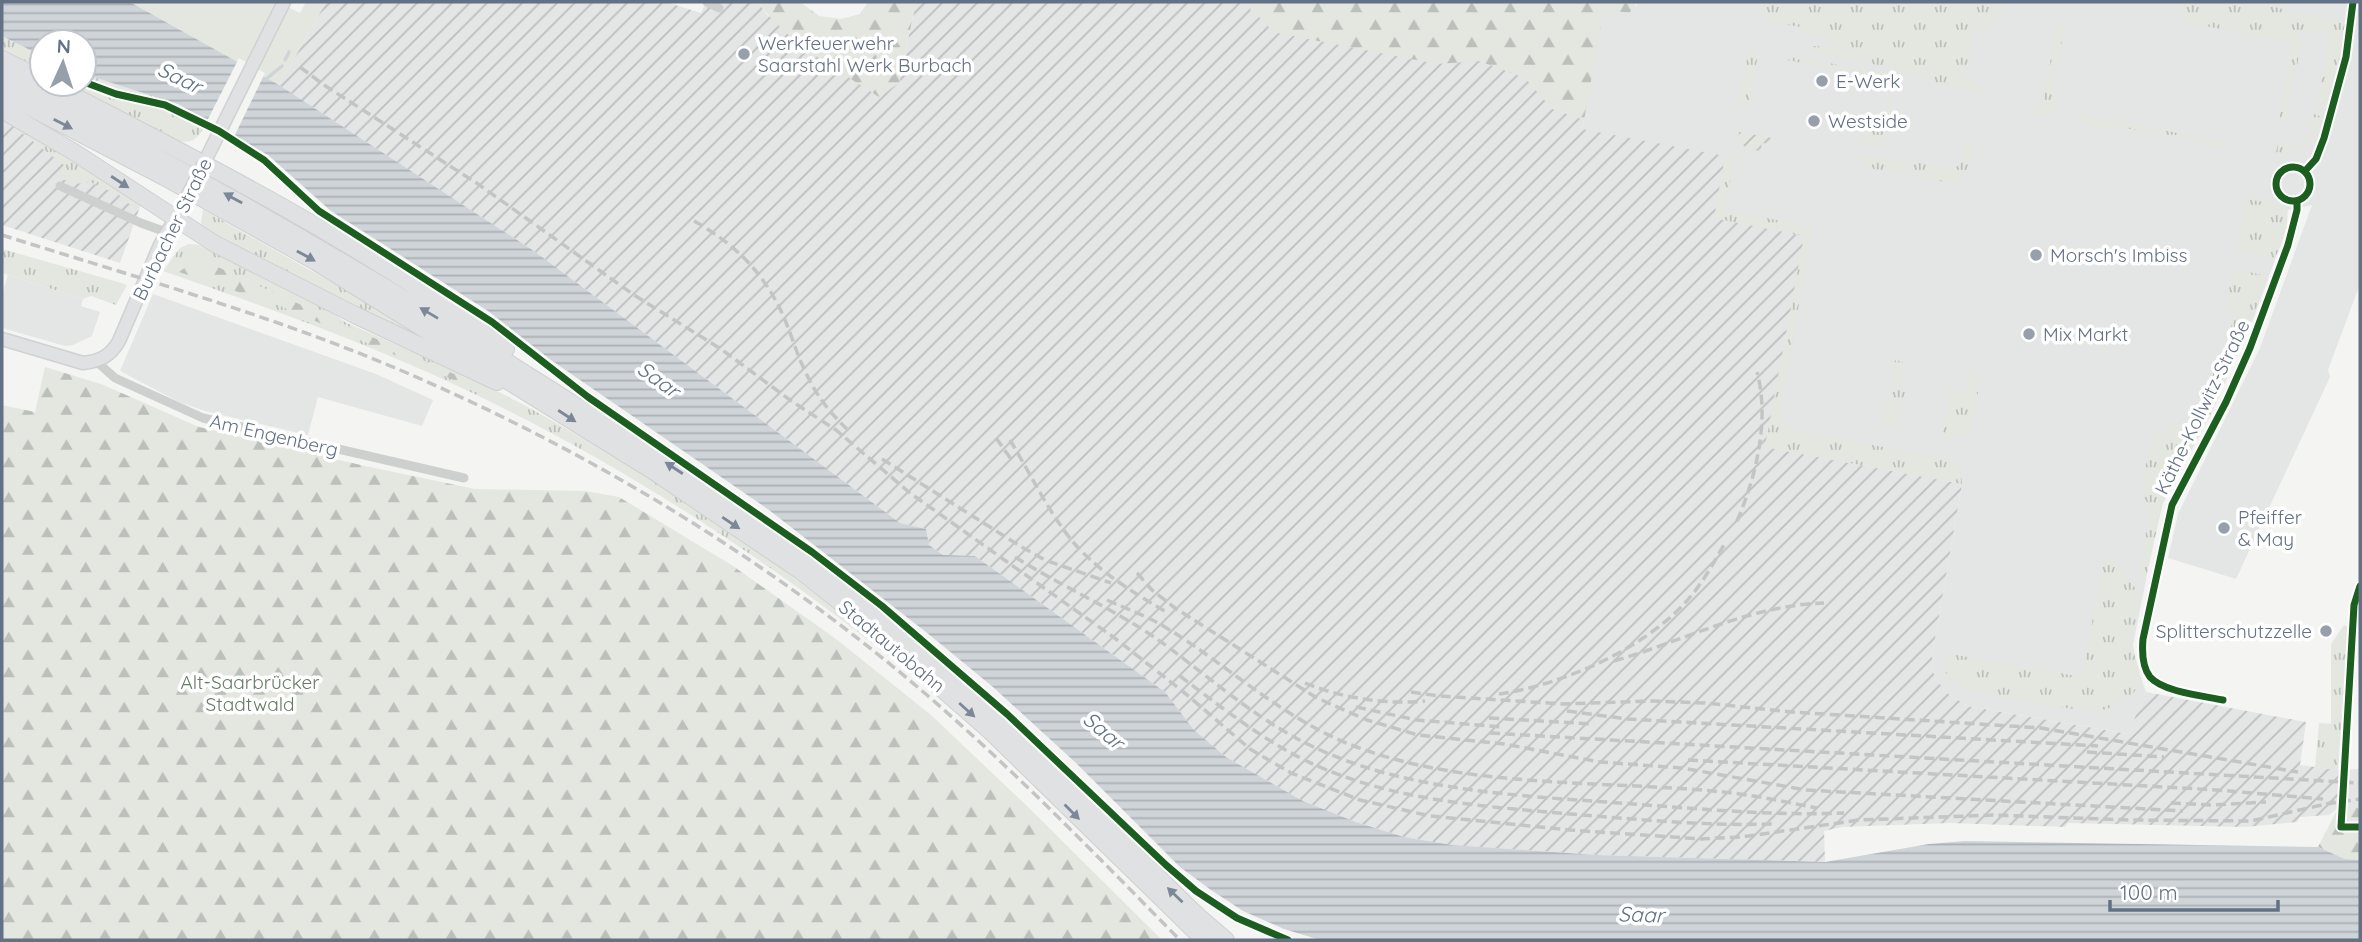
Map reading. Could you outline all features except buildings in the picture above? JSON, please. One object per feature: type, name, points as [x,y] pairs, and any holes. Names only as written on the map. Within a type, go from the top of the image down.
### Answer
[{"type":"highway","points":[[2,59],[28,72]]},
{"type":"highway","points":[[2,76],[171,163],[325,250],[546,394]]},
{"type":"highway","points":[[2,93],[152,171],[546,394]]},
{"type":"highway","points":[[78,98],[204,163],[445,305],[515,356],[546,394]]},
{"type":"highway","points":[[2,110],[74,152],[170,225],[215,244],[477,374],[546,394]]},
{"type":"highway","name":"Stadtautobahn","points":[[546,394],[799,570],[868,624],[991,732],[1204,940]]},
{"type":"highway","name":"Stadtautobahn","points":[[546,394],[736,509],[877,612],[1001,721],[1164,884],[1226,940]]},
{"type":"main road","name":"Burbacher Straße","points":[[97,362],[111,355],[119,341],[170,225],[184,203],[284,2]]},
{"type":"main road","points":[[2,340],[68,360],[97,362]]},
{"type":"street","points":[[707,2],[719,8]]},
{"type":"street","name":"Käthe-Kollwitz-Straße","points":[[2223,700],[2166,687],[2150,677],[2143,662],[2143,639],[2172,505],[2250,348],[2288,245],[2297,201],[2303,198],[2311,187],[2305,171],[2316,159],[2324,138],[2346,57],[2353,20],[2353,2]]},
{"type":"street","points":[[2297,201],[2284,199],[2280,195],[2277,178],[2280,172],[2292,167],[2305,171]]},
{"type":"street","points":[[60,186],[141,223],[170,225]]},
{"type":"street","name":"Am Engenberg","points":[[97,362],[115,378],[203,418],[464,478]]},
{"type":"shaded area","points":[[326,2],[666,2],[701,13],[706,2],[758,2],[767,15],[899,83],[916,2],[1637,2],[1629,13],[1611,10],[1603,14],[1582,129],[1725,156],[1715,218],[1805,236],[1765,447],[1962,484],[1932,656],[1935,678],[1947,693],[1967,706],[2128,734],[2146,692],[2306,722],[2300,765],[2338,770],[2338,808],[2329,815],[2300,817],[2297,822],[2245,827],[2068,823],[2065,827],[1950,823],[1842,827],[1824,831],[1825,862],[1597,855],[1452,845],[1404,837],[1303,801],[1226,757],[1194,730],[1165,692],[975,556],[943,555],[929,545],[926,529],[900,523],[534,251],[279,85]]},
{"type":"shaded area","points":[[1637,2],[2360,2],[2360,284],[2328,370],[2330,377],[2236,579],[2168,558],[2178,514],[2260,348],[2312,205],[2288,210],[2281,243],[2254,317],[2212,412],[2163,503],[2158,519],[2133,645],[2146,692],[2129,734],[1967,706],[1947,693],[1935,678],[1932,656],[1962,484],[1765,447],[1714,218],[1582,129],[1603,14],[1636,6]]},
{"type":"shaded area","points":[[2,118],[141,204],[120,263],[2,225]]},
{"type":"shaded area","points":[[8,275],[83,299],[81,306],[100,312],[92,336],[65,346],[2,328],[2,295]]},
{"type":"shaded area","points":[[153,294],[376,374],[433,400],[422,426],[318,397],[308,435],[205,411],[179,402],[120,371]]},
{"type":"shaded area","points":[[2360,769],[2360,808],[2338,808],[2338,770]]},
{"type":"green space","points":[[130,2],[277,2],[300,13],[306,2],[326,2],[279,85]]},
{"type":"green space","points":[[758,2],[800,2],[819,16],[841,19],[860,14],[868,2],[916,2],[899,83],[879,97],[798,43]]},
{"type":"green space","points":[[1249,2],[1618,2],[1636,5],[1629,13],[1611,10],[1603,14],[1584,120],[1552,109],[1525,78],[1479,61],[1437,64],[1272,32],[1264,20],[1251,13]]},
{"type":"green space","points":[[1757,2],[1984,2],[1984,5],[2009,8],[1996,13],[1996,21],[1985,24],[1984,31],[1975,29],[1965,79],[1973,80],[1983,88],[1983,94],[1941,86],[1898,69],[1789,48],[1812,50],[1813,46],[1830,47],[1832,39],[1801,33],[1801,27],[1769,22]]},
{"type":"green space","points":[[2175,2],[2254,2],[2345,24],[2340,57],[2325,107],[2316,104],[2328,45],[2325,32],[2316,34],[2297,31],[2296,39],[2302,40],[2286,121],[2279,120],[2293,43],[2185,22]]},
{"type":"green space","points":[[2057,22],[2065,24],[2052,95],[2060,97],[2053,114],[2038,117],[2032,114],[2034,104],[2043,105]]},
{"type":"green space","points":[[2,36],[28,49],[28,63],[2,50]]},
{"type":"green space","points":[[1748,54],[1758,55],[1748,107],[1738,105]]},
{"type":"green space","points":[[1788,55],[1890,75],[1895,77],[1894,89],[1889,88],[1890,80],[1787,60]]},
{"type":"green space","points":[[98,78],[161,97],[208,120],[194,140],[179,141],[98,98]]},
{"type":"green space","points":[[1888,96],[1893,96],[1883,147],[1862,143],[1862,129],[1881,132]]},
{"type":"green space","points":[[2080,107],[2079,114],[2224,142],[2226,134],[2229,135],[2227,142],[2217,149],[2209,148],[2209,143],[2114,126],[2113,130],[2090,125],[2076,115],[2073,110]]},
{"type":"green space","points":[[2314,114],[2322,117],[2309,147],[2296,152],[2276,153],[2278,142],[2295,146],[2306,143]]},
{"type":"green space","points":[[2,118],[9,119],[141,204],[137,211],[119,195],[90,182],[75,184],[56,177],[64,165]]},
{"type":"green space","points":[[1739,132],[1772,138],[1771,144],[1762,143],[1761,151],[1747,149],[1738,140]]},
{"type":"green space","points":[[1975,141],[1967,172],[1951,183],[1864,167],[1865,160],[1855,158],[1855,155],[1886,160],[1887,157],[1952,169],[1961,164],[1964,142]]},
{"type":"green space","points":[[1725,156],[1742,159],[1742,162],[1734,161],[1725,210],[1813,227],[1781,404],[1783,421],[1794,430],[1947,459],[1960,466],[1962,484],[1765,447],[1804,236],[1714,218]]},
{"type":"green space","points":[[2246,199],[2281,205],[2287,210],[2284,236],[2274,259],[2238,251],[2243,216],[2241,213]]},
{"type":"green space","points":[[203,209],[420,332],[417,335],[357,308],[210,233],[201,224]]},
{"type":"green space","points":[[189,244],[199,245],[345,322],[501,393],[598,447],[689,504],[777,565],[904,664],[901,666],[803,591],[702,522],[542,428],[448,381],[368,347],[163,271],[180,248]]},
{"type":"green space","points":[[2,249],[127,285],[116,305],[91,296],[83,299],[2,273]]},
{"type":"green space","points":[[209,263],[498,394],[496,398],[280,306],[179,272],[190,264]]},
{"type":"green space","points":[[2238,270],[2268,276],[2268,279],[2219,396],[2209,394],[2213,371],[2223,372],[2234,311],[2226,308],[2232,274]]},
{"type":"green space","points":[[1895,360],[1903,362],[1900,379],[1908,381],[1898,426],[1883,423]]},
{"type":"green space","name":"Alt-Saarbrücker Stadtwald","points":[[45,367],[101,384],[199,427],[365,466],[475,489],[585,491],[619,497],[733,566],[836,639],[931,715],[1162,940],[2,940],[2,405],[35,412]]},
{"type":"green space","points":[[1969,374],[1981,376],[1972,426],[1959,436],[1942,436],[1950,390],[1965,393]]},
{"type":"green space","points":[[2204,408],[2212,412],[2163,503],[2145,581],[2138,575],[2151,507],[2140,493],[2145,486],[2142,482],[2150,457],[2149,443],[2153,433],[2167,435],[2168,427],[2193,429]]},
{"type":"green space","points":[[2104,558],[2114,560],[2141,596],[2133,645],[2140,677],[2136,690],[2130,696],[2116,705],[2095,712],[1980,693],[1954,683],[1948,677],[1945,653],[2082,677]]},
{"type":"green space","points":[[2344,625],[2349,627],[2338,770],[2315,767],[2319,723],[2331,724],[2331,644]]},
{"type":"green space","points":[[2338,808],[2360,808],[2360,860],[2345,859],[2318,847]]},
{"type":"water","name":"Saar","points":[[2,2],[130,2],[279,85],[534,251],[900,523],[926,529],[929,545],[943,555],[975,556],[1165,692],[1194,730],[1226,757],[1303,801],[1356,822],[1404,837],[1452,845],[1597,855],[1825,862],[1929,844],[1965,841],[2318,847],[2345,859],[2360,860],[2360,940],[1320,940],[1284,929],[1243,911],[1180,867],[1076,763],[993,687],[769,510],[551,360],[488,311],[331,211],[268,155],[178,104],[98,78],[98,28],[28,28],[28,49],[2,36]]},
{"type":"pier","points":[[239,58],[265,73],[233,139],[206,123]]},
{"type":"waterway","points":[[285,60],[289,52]]},
{"type":"waterway","points":[[265,80],[282,66]]},
{"type":"railway","points":[[300,67],[478,184],[634,295],[721,349],[836,430],[910,493],[1116,639],[1250,749],[1291,773],[1360,800],[1430,816],[1570,830],[1701,839],[1742,837],[1859,820],[1994,815],[2251,821],[2335,802]]},
{"type":"railway","points":[[694,221],[731,246],[761,278],[781,311],[814,389],[847,429]]},
{"type":"railway","points":[[2,235],[202,298],[351,350],[532,431],[659,502],[780,581],[896,669],[1006,767],[1180,940]]},
{"type":"railway","points":[[1737,521],[1750,486],[1759,448],[1762,409],[1757,372]]},
{"type":"railway","points":[[996,438],[1011,459]]},
{"type":"railway","points":[[1010,440],[1064,531],[1083,553],[1130,590],[1168,613]]},
{"type":"railway","points":[[882,459],[1045,560],[1111,583]]},
{"type":"railway","points":[[1499,694],[1548,683],[1573,674],[1645,637],[1690,597],[1725,543]]},
{"type":"railway","points":[[1015,557],[1157,639],[1275,726],[1318,749],[1355,764],[1432,784],[1513,795],[1791,814],[1844,813]]},
{"type":"railway","points":[[1137,573],[1152,590],[1175,608],[1317,698],[1367,720],[1418,735],[1504,744],[1600,762],[1682,768],[1806,790],[2183,811]]},
{"type":"railway","points":[[1107,600],[1165,627],[1304,722],[1354,746],[1397,760],[1442,770],[1489,776],[1723,792],[1817,808]]},
{"type":"railway","points":[[1614,661],[1743,617],[1797,605],[1824,603]]},
{"type":"railway","points":[[1180,676],[1284,749],[1322,768],[1385,789],[1450,802],[1516,809],[1677,822],[1773,824]]},
{"type":"railway","points":[[1305,683],[1364,699],[1425,701]]},
{"type":"railway","points":[[1411,692],[1563,704],[1652,701],[1705,703],[1792,712],[2041,728],[2298,772]]},
{"type":"railway","points":[[1356,707],[1417,720],[1501,727]]},
{"type":"railway","points":[[1567,711],[1628,719],[2098,746]]},
{"type":"railway","points":[[1489,718],[1594,724]]},
{"type":"railway","points":[[1490,733],[2360,783]]},
{"type":"railway","points":[[2087,752],[2164,757]]},
{"type":"railway","points":[[1688,760],[2217,790],[2323,799]]},
{"type":"railway","points":[[2326,804],[2360,799]]},
{"type":"railway","points":[[2171,803],[2213,805],[2266,802]]},
{"type":"cycle path","points":[[2305,171],[2316,159],[2324,138],[2346,57],[2353,2]]},
{"type":"cycle path","points":[[98,87],[165,105],[219,131],[264,160],[319,211],[492,322],[588,397],[812,552],[882,606],[1007,714],[1196,891],[1237,918],[1288,940]]},
{"type":"cycle path","points":[[2293,167],[2305,172],[2310,184],[2305,196],[2293,201],[2281,196],[2276,184],[2281,172],[2293,167]]},
{"type":"cycle path","points":[[2223,700],[2184,693],[2156,682],[2145,669],[2143,639],[2172,505],[2226,402],[2250,348],[2288,245],[2297,201]]},
{"type":"cycle path","points":[[2360,586],[2354,605],[2341,827],[2360,827]]},
{"type":"place","name":"Werkfeuerwehr Saarstahl Werk Burbach","points":[[744,54]]},
{"type":"place","name":"E-Werk","points":[[1822,81]]},
{"type":"place","name":"Westside","points":[[1814,121]]},
{"type":"place","name":"Morsch's Imbiss","points":[[2036,255]]},
{"type":"place","name":"Mix Markt","points":[[2029,334]]},
{"type":"place","name":"Pfeiffer & May","points":[[2224,528]]},
{"type":"place","name":"Splitterschutzzelle","points":[[2326,631]]}]
